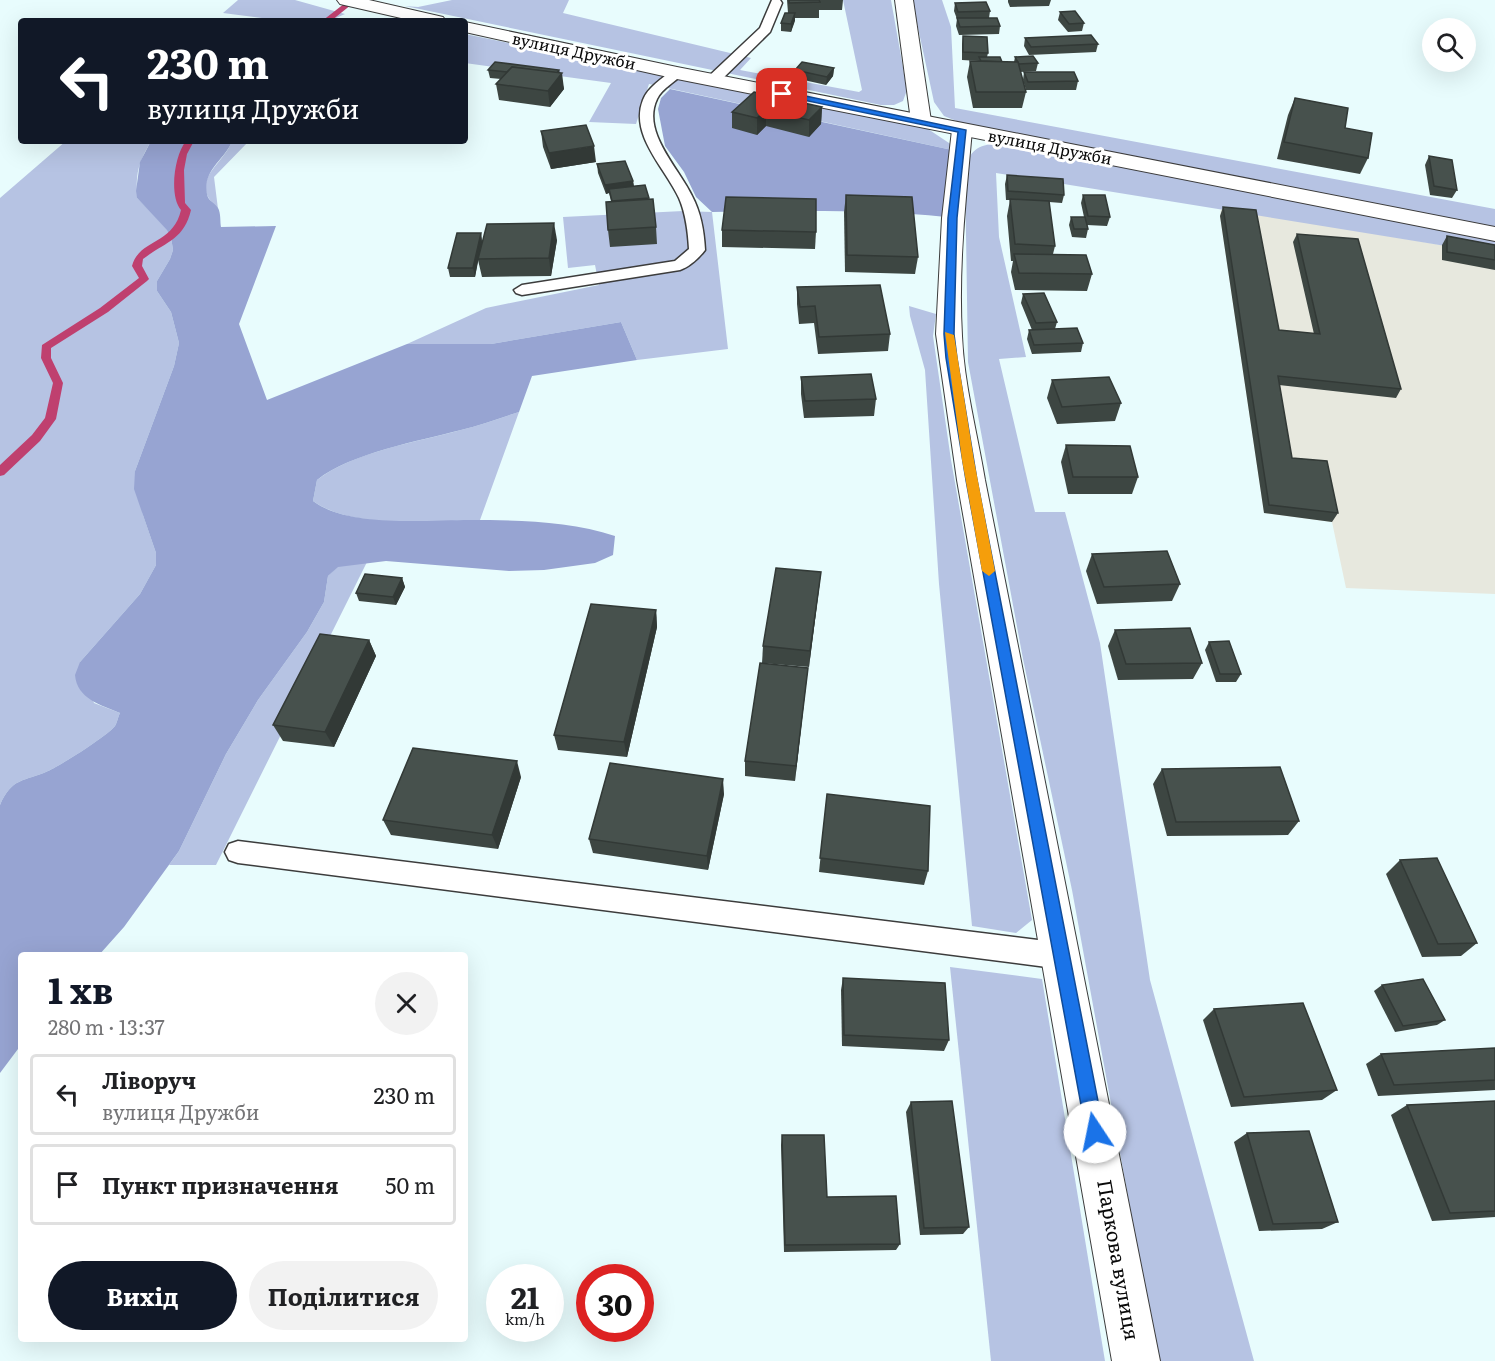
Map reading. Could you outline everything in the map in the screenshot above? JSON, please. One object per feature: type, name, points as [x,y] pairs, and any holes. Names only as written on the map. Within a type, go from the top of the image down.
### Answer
[{"type":"street","points":[[346,0],[425,18]]},
{"type":"street","points":[[904,0],[921,121]]},
{"type":"street","name":"вулиця Дружби","points":[[468,28],[677,73],[1495,234]]},
{"type":"street","name":"Паркова вулиця","points":[[962,130],[953,218],[949,334],[951,358],[1136,1361]]},
{"type":"lane","points":[[713,80],[766,29],[776,3]]},
{"type":"lane","points":[[522,290],[680,265],[697,250],[696,227],[682,189],[651,136],[646,116],[650,98],[677,73]]},
{"type":"lane","points":[[238,852],[1062,956]]},
{"type":"shaded area","points":[[238,0],[295,0],[345,14],[336,18],[262,18],[223,13]]},
{"type":"shaded area","points":[[452,0],[569,0],[563,13],[751,58],[740,70],[859,92],[862,90],[843,0],[891,0],[907,90],[903,101],[894,105],[881,105],[405,6],[418,7]]},
{"type":"shaded area","points":[[912,0],[942,0],[951,27],[955,108],[1495,209],[1495,227],[959,122],[944,116],[934,102]]},
{"type":"shaded area","points":[[468,35],[928,129],[952,145],[952,150],[649,84],[636,124],[589,122],[611,83],[468,63]]},
{"type":"shaded area","points":[[670,89],[952,150],[946,217],[858,212],[712,212],[696,197],[684,172],[665,146],[658,109],[661,98]]},
{"type":"shaded area","points":[[1001,143],[1495,241],[1495,254],[996,173],[999,237],[1026,357],[999,359],[1035,512],[1065,512],[1100,643],[1150,980],[1254,1361],[1158,1361],[1072,890],[1023,659],[968,362],[965,169],[970,156],[977,149]]},
{"type":"shaded area","points":[[63,144],[149,144],[139,168],[137,198],[168,230],[171,237],[173,250],[157,281],[157,291],[171,312],[179,343],[174,366],[135,471],[143,515],[156,553],[156,565],[140,594],[80,662],[94,703],[120,713],[115,726],[103,737],[62,763],[14,785],[9,789],[0,805],[0,198]]},
{"type":"shaded area","points":[[149,144],[231,144],[211,172],[206,186],[209,198],[219,210],[221,227],[276,226],[239,324],[267,400],[407,344],[491,344],[621,322],[637,360],[532,376],[519,412],[386,449],[348,462],[317,480],[313,501],[328,510],[367,519],[525,521],[580,527],[615,536],[613,555],[595,563],[544,570],[509,571],[386,561],[338,567],[328,576],[324,602],[307,632],[258,700],[226,754],[179,851],[124,927],[102,952],[18,952],[18,1049],[0,1073],[0,805],[9,789],[14,785],[62,763],[115,726],[120,713],[98,704],[85,695],[80,690],[75,675],[80,662],[140,594],[156,565],[156,553],[134,489],[135,471],[174,366],[179,343],[171,312],[157,291],[157,281],[173,250],[171,237],[137,198],[140,162]]},
{"type":"shaded area","points":[[231,144],[246,144],[214,177],[218,209],[209,199],[206,181]]},
{"type":"shaded area","points":[[1221,208],[1495,254],[1495,594],[1346,588],[1332,522],[1264,513],[1220,216]]},
{"type":"shaded area","points":[[683,211],[712,212],[728,349],[637,360],[621,322],[491,344],[407,344],[486,308],[599,285],[595,265],[568,268],[563,217]]},
{"type":"shaded area","points":[[909,306],[936,314],[933,336],[951,460],[1032,920],[1016,933],[972,926],[939,584],[925,370]]},
{"type":"shaded area","points":[[519,412],[480,520],[394,522],[371,520],[330,510],[313,501],[317,480],[348,462],[386,449]]},
{"type":"shaded area","points":[[367,562],[216,865],[169,865],[179,851],[226,754],[258,700],[307,632],[324,602],[328,576],[338,566]]},
{"type":"shaded area","points":[[950,967],[1042,979],[1105,1361],[991,1361]]},
{"type":"building","points":[[789,0],[819,0],[820,2],[789,3]]},
{"type":"building","points":[[986,2],[990,11],[958,12],[955,3]]},
{"type":"building","points":[[1075,11],[1084,23],[1069,24],[1060,12]]},
{"type":"building","points":[[785,13],[795,13],[791,24],[781,23]]},
{"type":"building","points":[[957,18],[997,18],[1000,26],[960,27]]},
{"type":"building","points":[[1091,35],[1098,44],[1031,47],[1025,38]]},
{"type":"building","points":[[963,36],[987,37],[988,53],[963,52]]},
{"type":"building","points":[[1033,56],[1038,63],[1019,64],[1015,57]]},
{"type":"building","points":[[979,57],[1000,57],[1002,62],[981,61]]},
{"type":"building","points":[[970,61],[1018,62],[1026,92],[976,92]]},
{"type":"building","points":[[495,62],[559,70],[557,73],[512,67],[507,72],[488,70]]},
{"type":"building","points":[[802,62],[834,68],[827,77],[795,70]]},
{"type":"building","points":[[512,67],[562,73],[548,91],[496,84]]},
{"type":"building","points":[[1024,72],[1074,72],[1078,81],[1028,82]]},
{"type":"building","points":[[754,92],[822,107],[809,120],[766,110],[757,118],[732,112]]},
{"type":"building","points":[[1295,98],[1348,108],[1345,128],[1372,133],[1368,158],[1284,142]]},
{"type":"building","points":[[586,125],[594,146],[549,153],[541,131]]},
{"type":"building","points":[[1429,156],[1452,160],[1457,190],[1434,186]]},
{"type":"building","points":[[625,161],[633,181],[605,185],[597,164]]},
{"type":"building","points":[[1007,175],[1063,179],[1064,195],[1008,191]]},
{"type":"building","points":[[645,185],[649,198],[612,201],[609,189]]},
{"type":"building","points":[[846,195],[912,197],[918,257],[847,255]]},
{"type":"building","points":[[1083,195],[1105,195],[1110,217],[1088,216]]},
{"type":"building","points":[[726,197],[816,199],[816,232],[722,230]]},
{"type":"building","points":[[653,199],[656,227],[608,230],[606,202]]},
{"type":"building","points":[[1010,199],[1049,201],[1055,246],[1015,244]]},
{"type":"building","points":[[1223,207],[1256,210],[1279,330],[1320,334],[1297,234],[1358,239],[1401,389],[1278,376],[1292,458],[1327,461],[1338,513],[1269,505]]},
{"type":"building","points":[[1071,217],[1085,217],[1088,229],[1074,229]]},
{"type":"building","points":[[554,223],[549,258],[478,259],[487,224]]},
{"type":"building","points":[[457,233],[481,233],[473,268],[448,268]]},
{"type":"building","points":[[1447,236],[1495,245],[1495,260],[1447,252]]},
{"type":"building","points":[[1014,254],[1086,255],[1092,274],[1019,273]]},
{"type":"building","points":[[880,285],[890,334],[819,337],[815,306],[800,307],[797,287]]},
{"type":"building","points":[[1044,293],[1057,322],[1036,323],[1023,294]]},
{"type":"building","points":[[1077,328],[1083,343],[1034,345],[1029,330]]},
{"type":"building","points":[[871,374],[876,399],[805,401],[801,377]]},
{"type":"building","points":[[1109,377],[1121,403],[1062,407],[1052,380]]},
{"type":"building","points":[[1066,445],[1130,446],[1138,477],[1073,477]]},
{"type":"building","points":[[1167,551],[1180,584],[1104,587],[1092,554]]},
{"type":"building","points":[[776,568],[821,572],[810,651],[763,646]]},
{"type":"building","points":[[365,574],[402,578],[393,597],[356,593]]},
{"type":"building","points":[[591,604],[656,610],[624,742],[554,735]]},
{"type":"building","points":[[1190,628],[1202,663],[1126,664],[1115,630]]},
{"type":"building","points":[[320,634],[369,640],[325,732],[273,725]]},
{"type":"building","points":[[1229,641],[1241,674],[1220,674],[1209,642]]},
{"type":"building","points":[[760,663],[808,668],[796,766],[745,761]]},
{"type":"building","points":[[413,748],[517,761],[492,835],[383,820]]},
{"type":"building","points":[[610,763],[723,779],[707,856],[589,839]]},
{"type":"building","points":[[1280,767],[1299,821],[1176,822],[1162,769]]},
{"type":"building","points":[[827,794],[930,806],[928,871],[820,858]]},
{"type":"building","points":[[1437,858],[1477,943],[1438,944],[1400,860]]},
{"type":"building","points":[[843,978],[945,983],[949,1040],[844,1035]]},
{"type":"building","points":[[1423,979],[1445,1020],[1403,1026],[1382,985]]},
{"type":"building","points":[[1303,1003],[1337,1090],[1244,1097],[1214,1009]]},
{"type":"building","points":[[1495,1048],[1495,1080],[1394,1085],[1381,1054]]},
{"type":"building","points":[[952,1101],[969,1227],[924,1228],[911,1102]]},
{"type":"building","points":[[1495,1101],[1495,1211],[1450,1213],[1407,1105]]},
{"type":"building","points":[[1309,1131],[1338,1222],[1273,1224],[1247,1133]]},
{"type":"building","points":[[782,1135],[824,1135],[827,1197],[896,1196],[900,1244],[785,1245]]},
{"type":"waterway","points":[[330,18],[353,0]]},
{"type":"waterway","points":[[0,472],[36,438],[50,419],[58,383],[46,358],[46,347],[104,310],[144,279],[137,266],[139,258],[180,228],[186,210],[180,203],[180,170],[182,154],[188,144]]},
{"type":"slow traffic","points":[[949,335],[968,460],[989,571]]},
{"type":"route","points":[[782,94],[962,130],[953,218],[949,334],[951,358],[1095,1132]]}]
